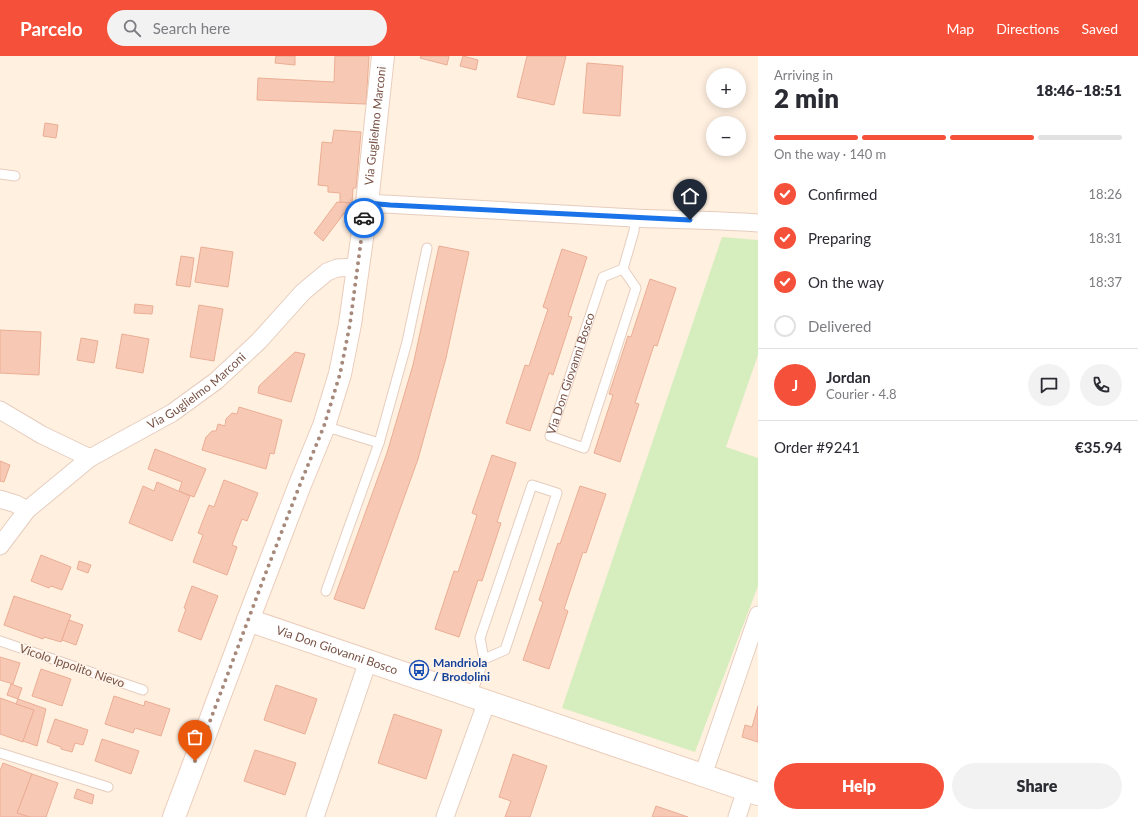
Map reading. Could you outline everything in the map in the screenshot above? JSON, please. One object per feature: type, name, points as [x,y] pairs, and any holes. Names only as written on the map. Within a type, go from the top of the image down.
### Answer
[{"type":"street","name":"Via Guglielmo Marconi","points":[[174,817],[299,487],[324,426],[340,374],[350,324],[367,203],[383,56]]},
{"type":"street","points":[[367,203],[635,218],[758,223]]},
{"type":"street","name":"Via Guglielmo Marconi","points":[[0,546],[26,510],[90,458],[172,413],[216,381],[259,341],[303,292],[327,272],[337,268],[358,267]]},
{"type":"street","points":[[0,410],[42,435],[90,458]]},
{"type":"street","points":[[0,499],[16,504],[26,510]]},
{"type":"street","points":[[703,775],[758,615]]},
{"type":"street","name":"Via Don Giovanni Bosco","points":[[248,620],[752,792]]},
{"type":"street","points":[[315,817],[368,661]]},
{"type":"street","points":[[445,817],[479,698]]},
{"type":"street","points":[[737,817],[752,792]]},
{"type":"lane","points":[[0,174],[15,176]]},
{"type":"lane","points":[[623,269],[634,231],[635,218]]},
{"type":"lane","points":[[326,591],[379,443],[406,342],[427,248]]},
{"type":"lane","name":"Via Don Giovanni Bosco","points":[[623,269],[636,288],[584,448],[550,436],[603,277],[623,269]]},
{"type":"lane","points":[[324,426],[379,443]]},
{"type":"lane","points":[[479,698],[484,659],[480,638],[532,486],[557,493],[505,650],[484,659]]},
{"type":"lane","name":"Vicolo Ippolito Nievo","points":[[0,641],[143,690]]},
{"type":"lane","points":[[0,752],[108,787]]},
{"type":"green space","points":[[722,237],[758,240],[758,355],[726,447],[758,458],[758,586],[695,752],[562,708]]},
{"type":"building","points":[[276,56],[295,56],[295,65],[275,63]]},
{"type":"building","points":[[335,56],[369,56],[366,104],[257,100],[258,78],[334,82]]},
{"type":"building","points":[[421,56],[449,56],[447,65],[420,58]]},
{"type":"building","points":[[463,56],[478,60],[476,70],[460,66]]},
{"type":"building","points":[[527,56],[566,56],[554,105],[517,97]]},
{"type":"building","points":[[587,63],[623,66],[620,116],[583,113]]},
{"type":"building","points":[[45,123],[58,125],[56,138],[43,136]]},
{"type":"building","points":[[334,130],[361,132],[356,188],[353,188],[352,203],[340,202],[340,193],[328,192],[328,186],[318,185],[322,142],[332,143]]},
{"type":"building","points":[[337,202],[352,203],[323,241],[314,233]]},
{"type":"building","points":[[439,246],[469,252],[446,358],[418,459],[364,609],[334,599],[387,453],[413,365]]},
{"type":"building","points":[[201,247],[233,252],[228,287],[195,282]]},
{"type":"building","points":[[562,249],[587,257],[568,316],[572,317],[553,375],[549,373],[530,431],[506,423],[525,365],[529,366],[548,309],[543,307]]},
{"type":"building","points":[[181,256],[194,258],[190,287],[176,285]]},
{"type":"building","points":[[650,279],[676,288],[657,346],[654,345],[635,403],[639,404],[620,462],[594,453],[613,395],[609,394],[628,336],[631,337]]},
{"type":"building","points":[[135,304],[153,306],[152,314],[134,313]]},
{"type":"building","points":[[199,305],[223,309],[214,361],[190,357]]},
{"type":"building","points":[[0,330],[41,332],[39,375],[0,373]]},
{"type":"building","points":[[122,334],[149,339],[143,373],[116,368]]},
{"type":"building","points":[[81,338],[98,341],[94,363],[77,360]]},
{"type":"building","points":[[295,352],[305,354],[291,402],[258,393],[259,386]]},
{"type":"building","points":[[239,407],[282,420],[274,454],[270,453],[266,469],[202,450],[206,437],[212,431],[216,431],[218,424],[225,426],[226,419],[232,413],[237,414]]},
{"type":"building","points":[[155,449],[206,469],[194,497],[179,491],[182,482],[148,469]]},
{"type":"building","points":[[492,455],[516,463],[497,522],[501,523],[482,581],[478,580],[459,637],[435,629],[454,571],[458,572],[477,515],[472,513]]},
{"type":"building","points":[[0,461],[10,465],[4,482],[0,481]]},
{"type":"building","points":[[224,480],[258,493],[247,521],[242,519],[232,545],[237,547],[227,575],[193,562],[203,535],[198,533],[209,505],[214,507]]},
{"type":"building","points":[[157,482],[190,496],[172,541],[129,523],[143,486],[154,491]]},
{"type":"building","points":[[580,486],[606,494],[586,553],[583,552],[564,609],[568,611],[549,669],[523,660],[543,602],[539,600],[558,543],[560,544]]},
{"type":"building","points":[[41,555],[71,567],[62,590],[51,586],[49,588],[31,581]]},
{"type":"building","points":[[79,561],[91,565],[88,573],[77,569]]},
{"type":"building","points":[[192,586],[218,596],[201,640],[178,631]]},
{"type":"building","points":[[14,596],[71,615],[61,642],[44,637],[43,639],[4,625]]},
{"type":"building","points":[[69,620],[83,625],[76,645],[62,640]]},
{"type":"building","points":[[0,657],[20,663],[13,684],[0,680]]},
{"type":"building","points":[[41,669],[71,679],[62,706],[32,696]]},
{"type":"building","points":[[11,684],[22,688],[18,699],[7,695]]},
{"type":"building","points":[[276,685],[317,699],[305,734],[264,720]]},
{"type":"building","points":[[114,696],[144,706],[145,701],[170,709],[161,736],[135,728],[133,733],[105,724]]},
{"type":"building","points":[[0,698],[34,710],[23,742],[0,734]]},
{"type":"building","points":[[18,699],[46,709],[37,746],[23,741],[34,710],[16,704]]},
{"type":"building","points":[[758,706],[758,742],[742,737],[745,725],[752,727]]},
{"type":"building","points":[[394,714],[442,730],[426,779],[378,763]]},
{"type":"building","points":[[55,719],[88,730],[83,745],[75,743],[72,752],[61,749],[61,747],[47,742]]},
{"type":"building","points":[[102,739],[139,751],[131,774],[95,761]]},
{"type":"building","points":[[255,750],[296,763],[285,795],[244,781]]},
{"type":"building","points":[[513,754],[547,766],[530,817],[505,817],[511,801],[499,797]]},
{"type":"building","points":[[3,763],[32,774],[17,813],[30,817],[0,817],[0,771]]},
{"type":"building","points":[[32,774],[58,783],[46,817],[30,817],[17,813]]},
{"type":"building","points":[[77,789],[94,795],[92,804],[74,798]]},
{"type":"building","points":[[656,806],[688,817],[652,817]]},
{"type":"way so far","points":[[195,761],[265,575],[324,426],[340,374],[350,324],[364,218]]},
{"type":"place","name":"Mandriola / Brodolini","points":[[419,670]]},
{"type":"route","points":[[364,218],[367,203],[690,220]]}]
